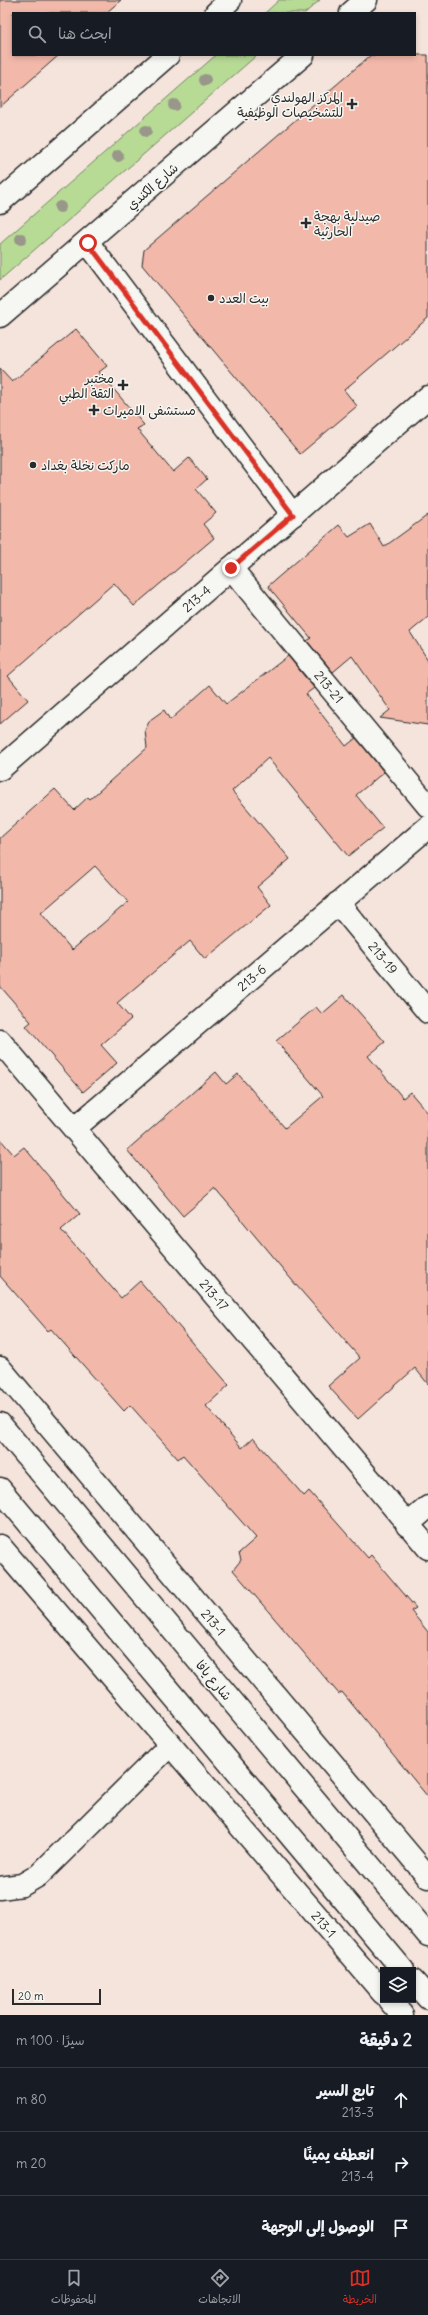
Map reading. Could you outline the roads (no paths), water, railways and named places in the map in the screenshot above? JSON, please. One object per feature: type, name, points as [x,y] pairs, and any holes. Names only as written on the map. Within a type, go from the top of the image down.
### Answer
[{"type":"main road","points":[[352,12],[366,0]]},
{"type":"main road","points":[[0,202],[167,56]]},
{"type":"main road","name":"شارع الكندي","points":[[0,316],[88,243],[302,56]]},
{"type":"main road","points":[[88,243],[293,515]]},
{"type":"main road","name":"213-4","points":[[0,769],[428,397]]},
{"type":"main road","name":"213-21","points":[[231,568],[428,806]]},
{"type":"main road","name":"213-6","points":[[75,1128],[428,827]]},
{"type":"main road","name":"213-19","points":[[338,903],[428,1012]]},
{"type":"main road","name":"213-17","points":[[0,1042],[75,1128],[407,1525],[428,1548]]},
{"type":"main road","name":"213-1","points":[[0,1368],[428,1877]]},
{"type":"main road","name":"شارع يافا","points":[[0,1424],[428,1935]]},
{"type":"main road","points":[[0,1489],[400,1967]]},
{"type":"main road","points":[[407,1525],[428,1507]]},
{"type":"main road","name":"213-1","points":[[0,1546],[380,1990]]},
{"type":"main road","points":[[0,1888],[22,1885],[39,1875],[170,1745]]},
{"type":"main road","points":[[416,1984],[428,1998]]},
{"type":"main road","points":[[392,2003],[402,2015]]},
{"type":"place","name":"المركز الهولندي للتشخيصات الوظيفية","points":[[352,104]]},
{"type":"place","name":"صيدلية بهجة الحارثية","points":[[306,223]]},
{"type":"place","name":"بيت العدد","points":[[211,298]]},
{"type":"place","name":"مختبر الثقة الطبي","points":[[123,385]]},
{"type":"place","name":"مستشفى الاميرات","points":[[94,410]]},
{"type":"place","name":"ماركت نخلة بغداد","points":[[33,465]]}]
